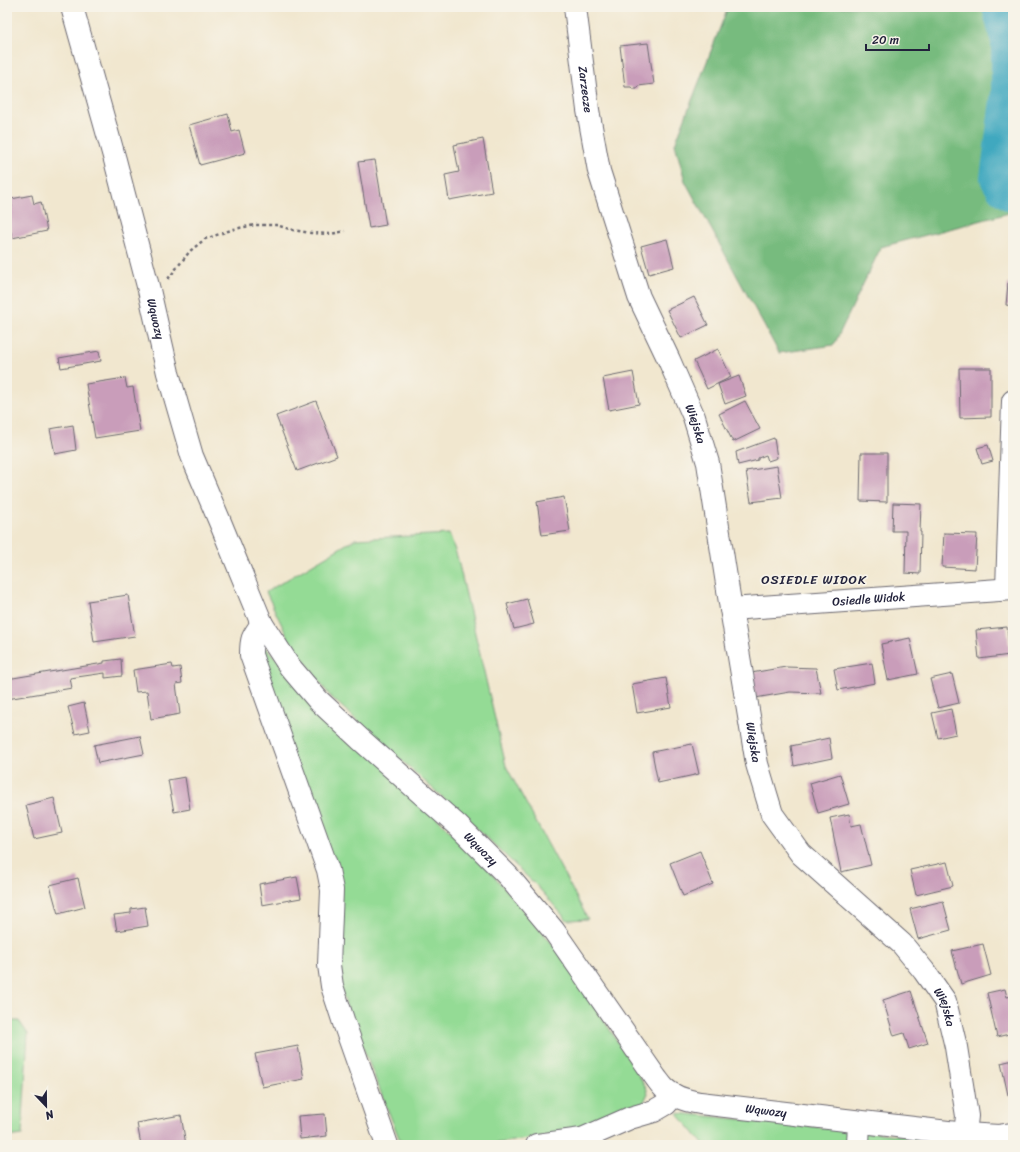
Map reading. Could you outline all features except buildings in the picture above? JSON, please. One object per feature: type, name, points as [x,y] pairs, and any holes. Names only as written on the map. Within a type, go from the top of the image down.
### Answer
[{"type":"street","name":"Wąwozy","points":[[72,7],[115,160],[149,290],[168,373],[192,456],[262,624],[290,667],[318,700],[458,826],[508,876],[554,931],[665,1089],[674,1095],[687,1100],[859,1122]]},
{"type":"street","name":"Zarzecze","points":[[575,7],[588,110],[599,171]]},
{"type":"street","name":"Wiejska","points":[[599,171],[639,297],[694,417],[708,463],[730,609],[757,764],[772,814],[801,854],[902,944],[945,1001],[956,1047],[967,1116],[965,1134]]},
{"type":"street","name":"Osiedle Widok","points":[[730,609],[1010,589],[1013,401]]},
{"type":"street","points":[[262,624],[253,636],[250,655],[328,870],[332,890],[329,966],[332,986],[387,1145]]},
{"type":"street","points":[[537,1145],[580,1142],[630,1118],[654,1111],[666,1104],[674,1095]]},
{"type":"street","points":[[858,1145],[859,1122],[965,1134],[999,1136],[1013,1134]]},
{"type":"path","points":[[149,290],[167,280],[190,251],[205,239],[234,229],[254,225],[276,225],[311,233],[331,234],[345,232]]},
{"type":"green space","points":[[728,7],[1013,7],[1013,212],[881,247],[834,345],[779,353],[685,181],[675,144]]},
{"type":"green space","points":[[449,534],[457,556],[506,766],[588,919],[567,920],[537,886],[481,832],[330,696],[288,638],[266,592],[355,539]]},
{"type":"green space","points":[[265,647],[488,869],[555,947],[646,1087],[648,1093],[643,1104],[592,1125],[558,1135],[483,1145],[403,1145],[346,1005],[335,969],[338,943],[259,651]]},
{"type":"green space","points":[[7,1021],[19,1021],[28,1034],[22,1135],[7,1137]]},
{"type":"green space","points":[[677,1113],[949,1140],[1013,1145],[704,1145]]},
{"type":"waterway","points":[[1001,7],[1010,41],[1010,93],[999,178],[1004,186],[1013,193]]},
{"type":"district","name":"OSIEDLE WIDOK","points":[[814,579]]}]
